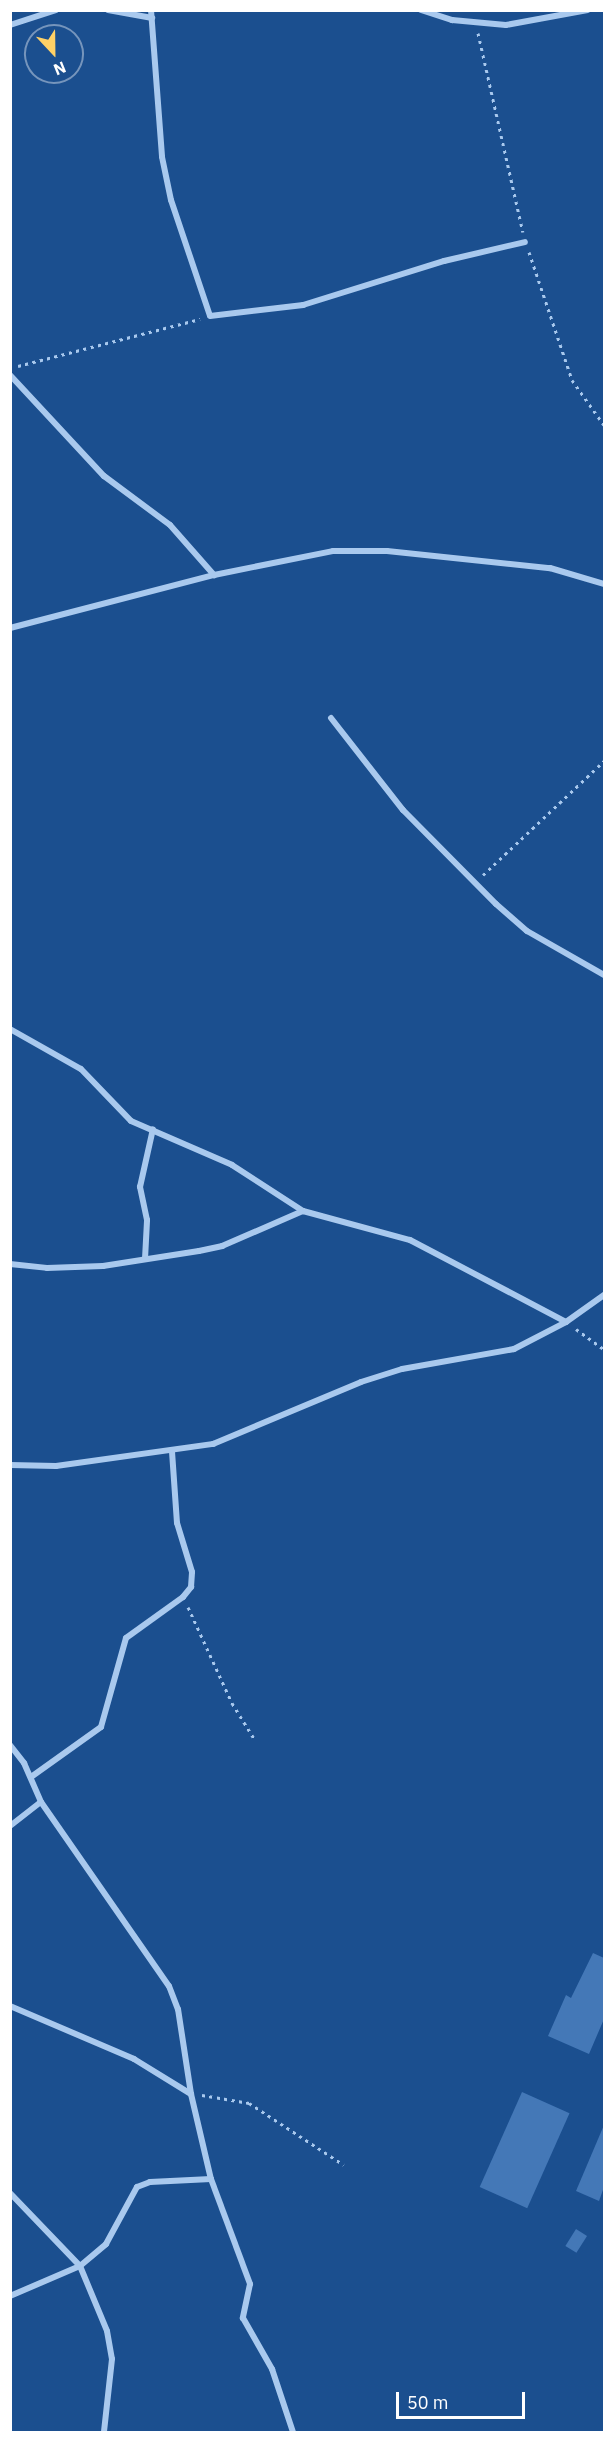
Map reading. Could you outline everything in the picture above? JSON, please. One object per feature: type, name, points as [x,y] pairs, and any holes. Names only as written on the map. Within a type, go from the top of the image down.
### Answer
[{"type":"street","points":[[10,25],[56,10]]},
{"type":"street","points":[[108,10],[152,14],[162,157],[171,200],[210,316],[303,305],[444,261],[525,242]]},
{"type":"street","points":[[421,10],[476,24],[529,23],[588,10]]},
{"type":"street","points":[[10,375],[104,476],[170,525],[214,575]]},
{"type":"street","points":[[10,628],[214,575],[333,551],[387,551],[550,568],[604,584]]},
{"type":"street","points":[[331,718],[403,810],[527,931],[604,975]]},
{"type":"street","points":[[10,1029],[75,1065],[119,1113],[232,1165],[303,1211],[410,1240],[566,1322]]},
{"type":"street","points":[[145,1259],[147,1221],[140,1187],[153,1130]]},
{"type":"street","points":[[10,1264],[47,1268],[103,1266],[222,1246],[303,1211]]},
{"type":"street","points":[[10,1465],[56,1466],[172,1451],[230,1439],[361,1382],[402,1369],[514,1348],[566,1322],[604,1295]]},
{"type":"street","points":[[30,1777],[101,1727],[126,1638],[183,1597],[193,1576],[177,1523],[172,1451]]},
{"type":"street","points":[[10,1745],[30,1777],[41,1802],[170,1986],[178,2009],[191,2094],[212,2179],[248,2278],[243,2318],[272,2369],[293,2433]]},
{"type":"street","points":[[10,1826],[41,1802]]},
{"type":"street","points":[[10,2006],[125,2055],[191,2094]]},
{"type":"street","points":[[10,2296],[80,2265],[106,2244],[137,2187],[150,2182],[212,2179]]},
{"type":"street","points":[[10,2193],[80,2265],[107,2331],[112,2359],[104,2433]]},
{"type":"path","points":[[476,24],[525,242],[572,380],[604,425]]},
{"type":"path","points":[[10,368],[210,316]]},
{"type":"path","points":[[475,882],[604,761]]},
{"type":"path","points":[[566,1322],[604,1349]]},
{"type":"path","points":[[183,1597],[232,1703],[255,1740]]},
{"type":"path","points":[[191,2094],[249,2103],[344,2165]]},
{"type":"building","points":[[593,1953],[604,1958],[604,2019],[589,2054],[548,2036],[566,1995],[571,1998]]},
{"type":"building","points":[[522,2092],[570,2113],[527,2208],[480,2187]]},
{"type":"building","points":[[604,2125],[604,2187],[599,2201],[576,2191]]},
{"type":"building","points":[[576,2229],[587,2236],[576,2253],[565,2246]]}]
